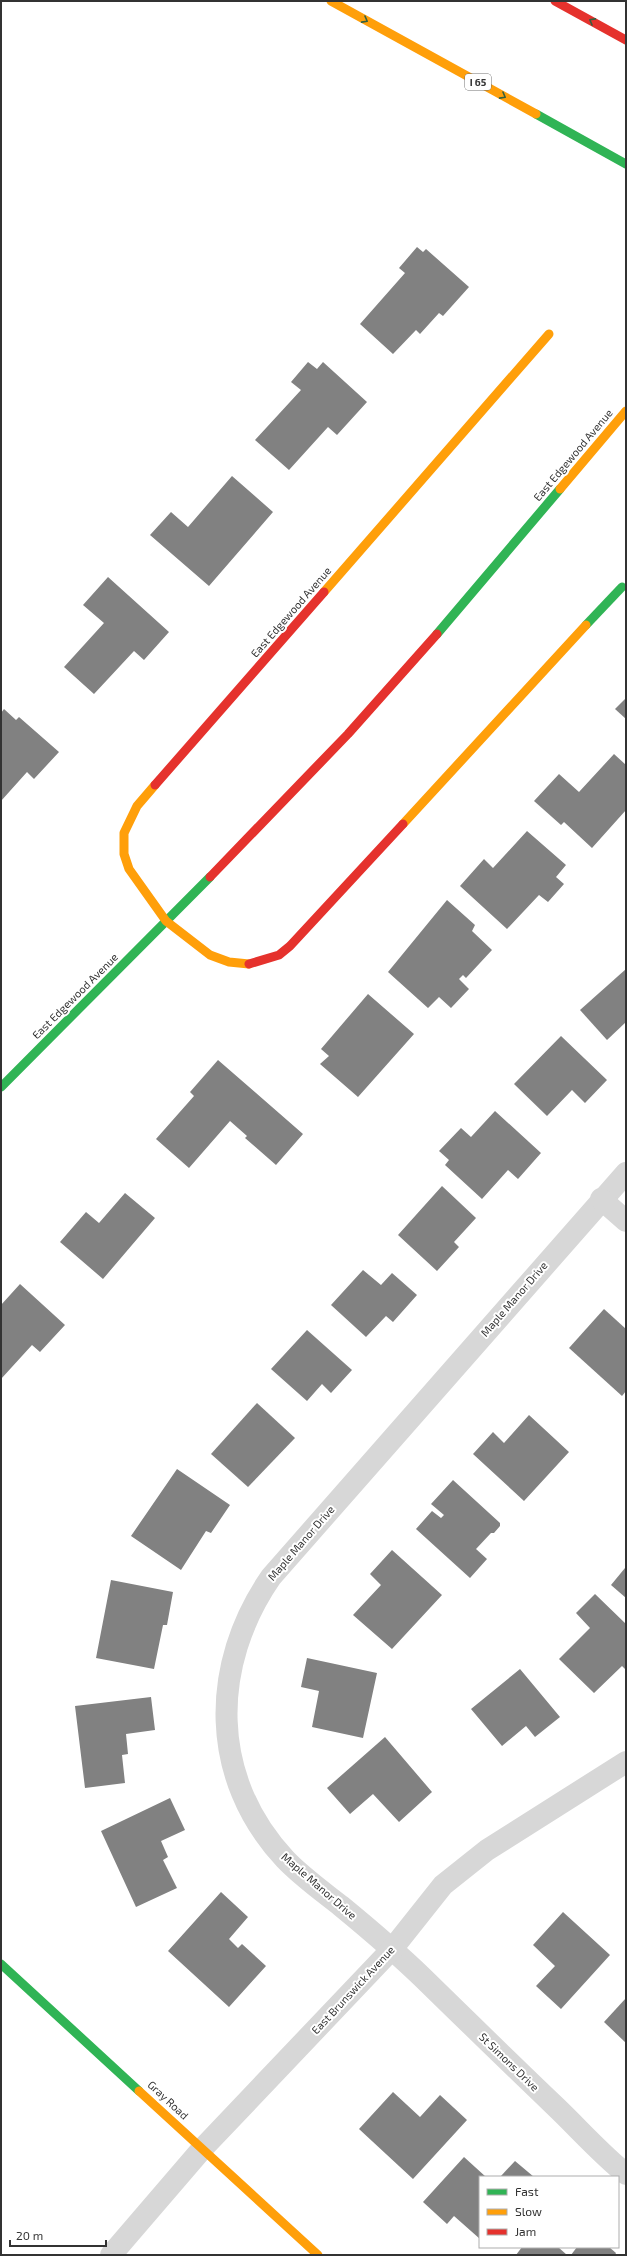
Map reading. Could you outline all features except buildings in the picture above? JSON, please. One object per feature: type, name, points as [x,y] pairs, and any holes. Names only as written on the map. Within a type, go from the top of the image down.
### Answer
[{"type":"main road","name":"I 65","points":[[331,1],[626,164]]},
{"type":"main road","points":[[555,1],[626,40]]},
{"type":"main road","name":"East Edgewood Avenue","points":[[549,334],[137,806],[124,833],[124,854],[129,869],[166,921],[210,955],[229,962],[251,964],[279,955],[290,946],[622,587]]},
{"type":"main road","name":"East Edgewood Avenue","points":[[1,1087],[293,793],[350,732],[626,411]]},
{"type":"main road","name":"Gray Road","points":[[1,1964],[318,2255]]},
{"type":"street","name":"Maple Manor Drive","points":[[393,1948],[296,1870],[276,1849],[252,1812],[235,1771],[226,1728],[228,1685],[233,1656],[254,1601],[271,1577],[601,1199],[626,1173]]},
{"type":"street","points":[[601,1199],[626,1221]]},
{"type":"street","name":"East Brunswick Avenue","points":[[111,2255],[202,2149],[393,1948],[443,1885],[487,1850],[626,1762]]},
{"type":"street","name":"St Simons Drive","points":[[393,1948],[626,2174]]},
{"type":"traffic: fast","points":[[536,114],[626,164]]},
{"type":"traffic: fast","points":[[437,634],[560,489]]},
{"type":"traffic: fast","points":[[586,625],[622,587]]},
{"type":"traffic: fast","points":[[1,1087],[210,877]]},
{"type":"traffic: fast","points":[[1,1964],[139,2091]]},
{"type":"traffic: slow","points":[[331,1],[536,114]]},
{"type":"traffic: slow","points":[[324,592],[549,334]]},
{"type":"traffic: slow","points":[[560,489],[626,411]]},
{"type":"traffic: slow","points":[[403,824],[586,625]]},
{"type":"traffic: slow","points":[[155,785],[137,806],[124,833],[124,854],[129,869],[166,921],[210,955],[229,962],[249,964]]},
{"type":"traffic: slow","points":[[139,2091],[318,2255]]},
{"type":"traffic: jam","points":[[555,1],[626,40]]},
{"type":"traffic: jam","points":[[155,785],[324,592]]},
{"type":"traffic: jam","points":[[210,877],[348,734],[437,634]]},
{"type":"traffic: jam","points":[[249,964],[279,955],[290,946],[403,824]]}]
